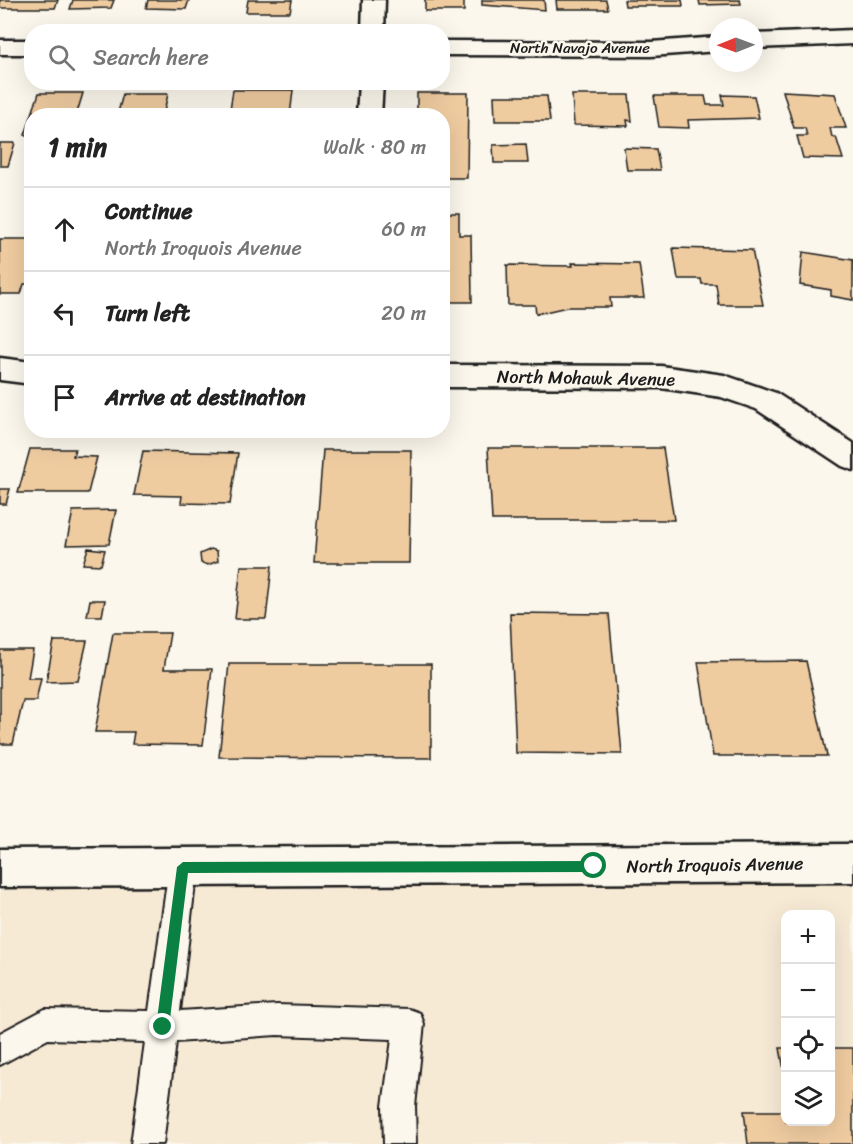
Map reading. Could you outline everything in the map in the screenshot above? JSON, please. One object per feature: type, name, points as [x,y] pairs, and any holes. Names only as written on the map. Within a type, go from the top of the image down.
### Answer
[{"type":"street","points":[[373,24],[374,0]]},
{"type":"street","points":[[763,41],[853,37]]},
{"type":"street","name":"North Navajo Avenue","points":[[450,48],[651,49],[709,45]]},
{"type":"street","points":[[0,47],[24,47]]},
{"type":"street","points":[[369,108],[371,90]]},
{"type":"street","points":[[0,369],[24,372]]},
{"type":"street","name":"North Mohawk Avenue","points":[[450,376],[661,377],[724,386],[766,401],[853,458]]},
{"type":"street","name":"North Iroquois Avenue","points":[[0,868],[853,863]]},
{"type":"lane","points":[[147,1144],[183,867]]},
{"type":"lane","points":[[0,1050],[45,1024],[163,1027],[277,1020],[409,1024],[399,1106],[400,1144]]},
{"type":"shaded area","points":[[853,863],[853,1144],[0,1144],[0,868]]},
{"type":"building","points":[[0,0],[58,0],[55,8],[0,8]]},
{"type":"building","points":[[73,0],[114,0],[111,8],[70,9]]},
{"type":"building","points":[[148,0],[189,0],[186,9],[146,8]]},
{"type":"building","points":[[248,0],[292,0],[290,12],[246,12]]},
{"type":"building","points":[[425,0],[464,0],[464,11],[425,11]]},
{"type":"building","points":[[482,0],[544,0],[545,10],[482,5]]},
{"type":"building","points":[[556,0],[606,0],[608,9],[557,9]]},
{"type":"building","points":[[624,0],[682,0],[683,6],[625,6]]},
{"type":"building","points":[[699,0],[740,0],[741,4],[700,5]]},
{"type":"building","points":[[233,90],[293,90],[291,108],[230,108]]},
{"type":"building","points":[[783,91],[835,94],[846,128],[830,128],[832,137],[836,137],[843,159],[803,158],[797,136],[807,136],[805,128],[794,128]]},
{"type":"building","points":[[39,93],[83,93],[78,108],[34,108]]},
{"type":"building","points":[[417,93],[468,93],[467,178],[450,178],[450,108],[417,108]]},
{"type":"building","points":[[123,94],[168,94],[165,108],[119,108]]},
{"type":"building","points":[[572,95],[629,95],[632,121],[627,120],[628,126],[574,125]]},
{"type":"building","points":[[722,95],[754,96],[759,118],[688,120],[689,128],[659,127],[654,96],[705,96],[707,105],[724,105]]},
{"type":"building","points":[[494,96],[547,96],[550,121],[495,121]]},
{"type":"building","points":[[0,143],[15,143],[8,166],[0,166]]},
{"type":"building","points":[[526,144],[528,163],[494,163],[493,145]]},
{"type":"building","points":[[624,148],[656,149],[660,170],[627,170]]},
{"type":"building","points":[[450,213],[459,213],[459,235],[471,235],[472,302],[450,302]]},
{"type":"building","points":[[0,239],[24,239],[24,284],[21,294],[0,294]]},
{"type":"building","points":[[673,248],[752,250],[763,305],[719,305],[716,284],[702,284],[701,279],[678,279]]},
{"type":"building","points":[[803,252],[853,260],[853,300],[831,296],[831,290],[800,285]]},
{"type":"building","points":[[572,263],[639,264],[644,298],[610,298],[611,307],[567,307],[536,314],[535,305],[508,305],[507,265],[573,266]]},
{"type":"building","points":[[488,448],[663,448],[674,520],[492,520]]},
{"type":"building","points":[[30,449],[75,449],[73,456],[97,457],[88,493],[18,493]]},
{"type":"building","points":[[323,450],[411,450],[409,563],[314,563]]},
{"type":"building","points":[[143,451],[238,453],[230,504],[181,503],[182,496],[134,495]]},
{"type":"building","points":[[0,489],[10,489],[6,504],[0,504]]},
{"type":"building","points":[[116,510],[109,544],[66,545],[73,511]]},
{"type":"building","points":[[88,548],[105,550],[101,565],[83,564]]},
{"type":"building","points":[[211,549],[217,551],[218,561],[208,565],[201,563],[200,554]]},
{"type":"building","points":[[241,566],[272,566],[266,619],[235,619]]},
{"type":"building","points":[[90,600],[105,600],[102,616],[87,616]]},
{"type":"building","points":[[510,613],[609,614],[622,754],[516,753]]},
{"type":"building","points":[[113,633],[170,633],[164,669],[212,669],[203,745],[132,744],[134,732],[95,732]]},
{"type":"building","points":[[54,641],[87,641],[78,681],[46,682]]},
{"type":"building","points":[[0,650],[33,650],[28,678],[41,678],[36,701],[23,701],[13,744],[0,744]]},
{"type":"building","points":[[806,661],[827,756],[713,756],[698,662]]},
{"type":"building","points":[[229,664],[431,664],[431,758],[219,757]]},
{"type":"building","points":[[835,1048],[853,1048],[853,1144],[748,1144],[744,1111],[781,1111],[781,1126],[835,1126]]},
{"type":"route","points":[[163,1027],[183,867],[594,866]]}]
